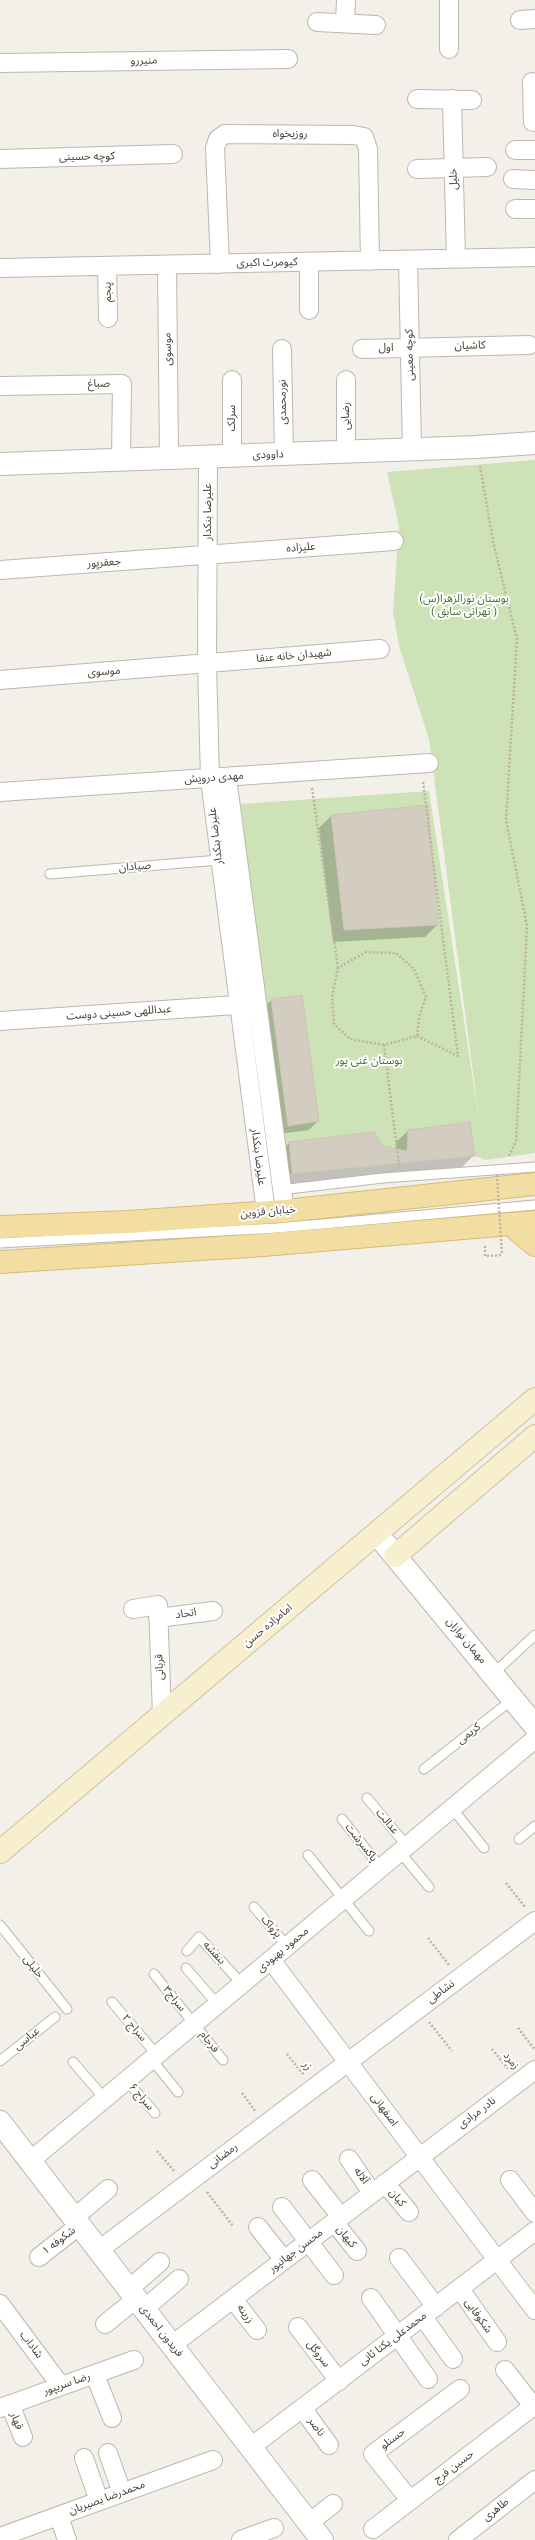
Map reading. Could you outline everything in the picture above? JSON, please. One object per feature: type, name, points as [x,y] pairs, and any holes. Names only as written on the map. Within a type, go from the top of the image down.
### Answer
[{"type":"main road","name":"خیابان قزوین","points":[[0,1227],[129,1222],[275,1212],[535,1184]]},
{"type":"main road","points":[[0,1262],[263,1245],[535,1222]]},
{"type":"main road","points":[[510,1224],[535,1245]]},
{"type":"main road","name":"امامزاده حسن","points":[[0,1852],[535,1400]]},
{"type":"main road","points":[[395,1556],[535,1436]]},
{"type":"street","points":[[345,23],[346,0]]},
{"type":"street","points":[[449,0],[449,49]]},
{"type":"street","points":[[317,22],[376,25]]},
{"type":"street","name":"منیررو","points":[[0,63],[288,59]]},
{"type":"street","points":[[532,82],[533,122],[535,122]]},
{"type":"street","points":[[417,99],[472,100]]},
{"type":"street","name":"خلیل","points":[[452,99],[456,259]]},
{"type":"street","name":"روزیخواه","points":[[220,264],[215,148],[218,139],[225,134],[354,135],[364,137],[368,149],[370,261]]},
{"type":"street","points":[[515,150],[535,150]]},
{"type":"street","name":"کوچه حسینی","points":[[0,159],[173,154]]},
{"type":"street","points":[[417,169],[487,167]]},
{"type":"street","points":[[513,179],[535,180]]},
{"type":"street","points":[[515,209],[535,209]]},
{"type":"street","name":"کیومرث اکبری","points":[[0,268],[535,257]]},
{"type":"street","name":"کوچه معینی","points":[[408,260],[412,449]]},
{"type":"street","points":[[309,262],[309,310]]},
{"type":"street","name":"موسوی","points":[[166,265],[169,458]]},
{"type":"street","name":"پنجم","points":[[107,266],[108,318]]},
{"type":"street","name":"کاشیان","points":[[410,348],[529,345]]},
{"type":"street","name":"اول","points":[[362,348],[410,348]]},
{"type":"street","name":"نورمحمدی","points":[[282,350],[284,454]]},
{"type":"street","name":"سرلک","points":[[232,380],[232,456]]},
{"type":"street","name":"رضایی","points":[[346,380],[346,452]]},
{"type":"street","name":"صباغ","points":[[0,386],[122,384],[121,460]]},
{"type":"street","name":"داوودی","points":[[0,464],[476,447],[535,443]]},
{"type":"street","name":"علیرضا بنکدار","points":[[208,457],[207,664],[218,778],[256,1003],[280,1190],[275,1212]]},
{"type":"street","name":"علیزاده","points":[[208,555],[394,541]]},
{"type":"street","name":"جعفرپور","points":[[0,570],[208,555]]},
{"type":"street","name":"شهیدان خانه‌ عنقا","points":[[207,664],[380,649]]},
{"type":"street","name":"موسوی","points":[[0,680],[207,664]]},
{"type":"street","name":"مهدی درویش","points":[[0,792],[425,763]]},
{"type":"street","name":"علیرضا بنکدار","points":[[218,778],[219,860],[239,1006],[275,1212]]},
{"type":"street","name":"عبداللهی حسینی دوست","points":[[0,1020],[239,1006],[256,1003]]},
{"type":"street","name":"مهمان نوازان","points":[[377,1534],[535,1726]]},
{"type":"street","points":[[133,1609],[158,1605],[158,1618]]},
{"type":"street","name":"اتحاد","points":[[158,1618],[213,1611]]},
{"type":"street","name":"قربانی","points":[[158,1618],[162,1715]]},
{"type":"street","name":"محمود بهبودی","points":[[30,2161],[535,1739]]},
{"type":"street","name":"نشاطی","points":[[348,2062],[460,1978],[533,1917]]},
{"type":"street","name":"اصفهانی","points":[[271,1960],[535,2310]]},
{"type":"street","name":"رمضانی","points":[[99,2250],[348,2062]]},
{"type":"street","name":"نادر مرادی","points":[[420,2157],[535,2070]]},
{"type":"street","name":"فریدون احمدی","points":[[0,2122],[322,2540]]},
{"type":"street","name":"محسن جهانپور","points":[[172,2345],[420,2157]]},
{"type":"street","name":"آلاله","points":[[349,2160],[379,2188]]},
{"type":"street","name":"کیهان","points":[[312,2180],[357,2251]]},
{"type":"street","points":[[510,2180],[535,2213]]},
{"type":"street","name":"کیان","points":[[379,2188],[408,2212]]},
{"type":"street","name":"شکوفه ۱","points":[[39,2257],[77,2222],[108,2189]]},
{"type":"street","points":[[282,2207],[310,2241],[334,2275]]},
{"type":"street","points":[[258,2227],[284,2260]]},
{"type":"street","name":"محمدعلی یکتا ثانی","points":[[251,2447],[535,2231]]},
{"type":"street","points":[[399,2258],[453,2359]]},
{"type":"street","points":[[136,2299],[160,2262]]},
{"type":"street","points":[[105,2324],[136,2299],[179,2279]]},
{"type":"street","name":"شکوفایی","points":[[460,2289],[497,2342]]},
{"type":"street","points":[[371,2298],[428,2379]]},
{"type":"street","name":"زرینه","points":[[234,2299],[257,2330]]},
{"type":"street","name":"شاداب","points":[[2,2309],[61,2386]]},
{"type":"street","name":"سروگل","points":[[298,2327],[339,2381]]},
{"type":"street","name":"رضا سریپور","points":[[5,2406],[96,2375],[134,2360]]},
{"type":"street","points":[[505,2370],[534,2405]]},
{"type":"street","points":[[96,2375],[112,2418]]},
{"type":"street","name":"حسنلو","points":[[410,2500],[373,2454],[460,2388]]},
{"type":"street","name":"حسین فرج","points":[[373,2529],[534,2405]]},
{"type":"street","name":"قهار","points":[[5,2406],[23,2437]]},
{"type":"street","name":"ناصر","points":[[302,2408],[329,2445]]},
{"type":"street","points":[[108,2453],[122,2493]]},
{"type":"street","points":[[84,2458],[99,2501]]},
{"type":"street","name":"محمدرضا بصیریان","points":[[0,2537],[213,2460]]},
{"type":"street","name":"طاهری","points":[[458,2540],[535,2480]]},
{"type":"street","points":[[309,2523],[333,2504]]},
{"type":"street","points":[[59,2516],[67,2540]]},
{"type":"street","points":[[241,2540],[274,2528]]},
{"type":"lane","name":"صیادان","points":[[50,874],[219,860]]},
{"type":"lane","points":[[280,1190],[400,1177],[499,1172],[535,1167]]},
{"type":"lane","points":[[0,1243],[277,1228],[535,1205]]},
{"type":"lane","points":[[493,1674],[535,1635]]},
{"type":"lane","name":"کریمی","points":[[424,1769],[513,1699]]},
{"type":"lane","name":"عدالت","points":[[367,1798],[404,1849],[429,1887]]},
{"type":"lane","points":[[452,1808],[484,1848]]},
{"type":"lane","name":"پاکسرشت","points":[[342,1819],[380,1868]]},
{"type":"lane","points":[[519,1839],[535,1826]]},
{"type":"lane","points":[[308,1855],[369,1931]]},
{"type":"lane","name":"پژواک","points":[[254,1907],[287,1946]]},
{"type":"lane","name":"خلیلی","points":[[0,1925],[67,2009]]},
{"type":"lane","name":"بنفشه","points":[[187,1952],[199,1937],[242,1984]]},
{"type":"lane","points":[[186,1968],[218,2005]]},
{"type":"lane","name":"سراج۳","points":[[154,1974],[194,2024]]},
{"type":"lane","name":"سراج ۲","points":[[112,2002],[154,2057],[178,2092]]},
{"type":"lane","name":"عباسی","points":[[0,2061],[54,2018]]},
{"type":"lane","name":"فرجام","points":[[194,2024],[223,2060]]},
{"type":"lane","points":[[73,2062],[104,2099]]},
{"type":"lane","name":"سراج ۶","points":[[127,2080],[155,2113]]},
{"type":"path","points":[[476,447],[493,541],[517,639],[506,820],[527,926],[516,1142],[499,1172],[502,1255],[486,1256]]},
{"type":"path","points":[[309,772],[338,968],[332,996],[334,1024],[350,1039],[384,1045],[417,1036],[458,1056],[425,763]]},
{"type":"path","points":[[338,968],[366,952],[396,953],[414,969],[426,997],[419,1017],[417,1036]]},
{"type":"path","points":[[384,1045],[400,1177]]},
{"type":"path","points":[[506,1883],[533,1917]]},
{"type":"path","points":[[428,1938],[460,1978]]},
{"type":"path","points":[[419,2009],[452,2051]]},
{"type":"path","points":[[518,2028],[535,2050]]},
{"type":"path","name":"زمرد","points":[[492,2049],[518,2082]]},
{"type":"path","name":"زر","points":[[287,2054],[314,2088]]},
{"type":"path","points":[[242,2093],[265,2124]]},
{"type":"path","points":[[157,2151],[190,2181],[233,2226]]},
{"type":"green space","points":[[535,460],[535,1153],[485,1160],[475,1156],[281,1175],[241,804],[429,791],[480,1126],[429,739],[399,646],[393,612],[399,526],[387,472]]},
{"type":"building","points":[[428,805],[438,925],[344,930],[331,815]]},
{"type":"building","points":[[302,995],[319,1121],[288,1126],[271,999]]},
{"type":"building","points":[[470,1122],[475,1156],[292,1174],[289,1142],[374,1132],[383,1146],[407,1151],[408,1130]]},
{"type":"park label","name":"بوستان نورالزهرا(س) ( تهرانی سابق )","points":[[464,605]]},
{"type":"park label","name":"بوستان غنی پور","points":[[369,1061]]}]
